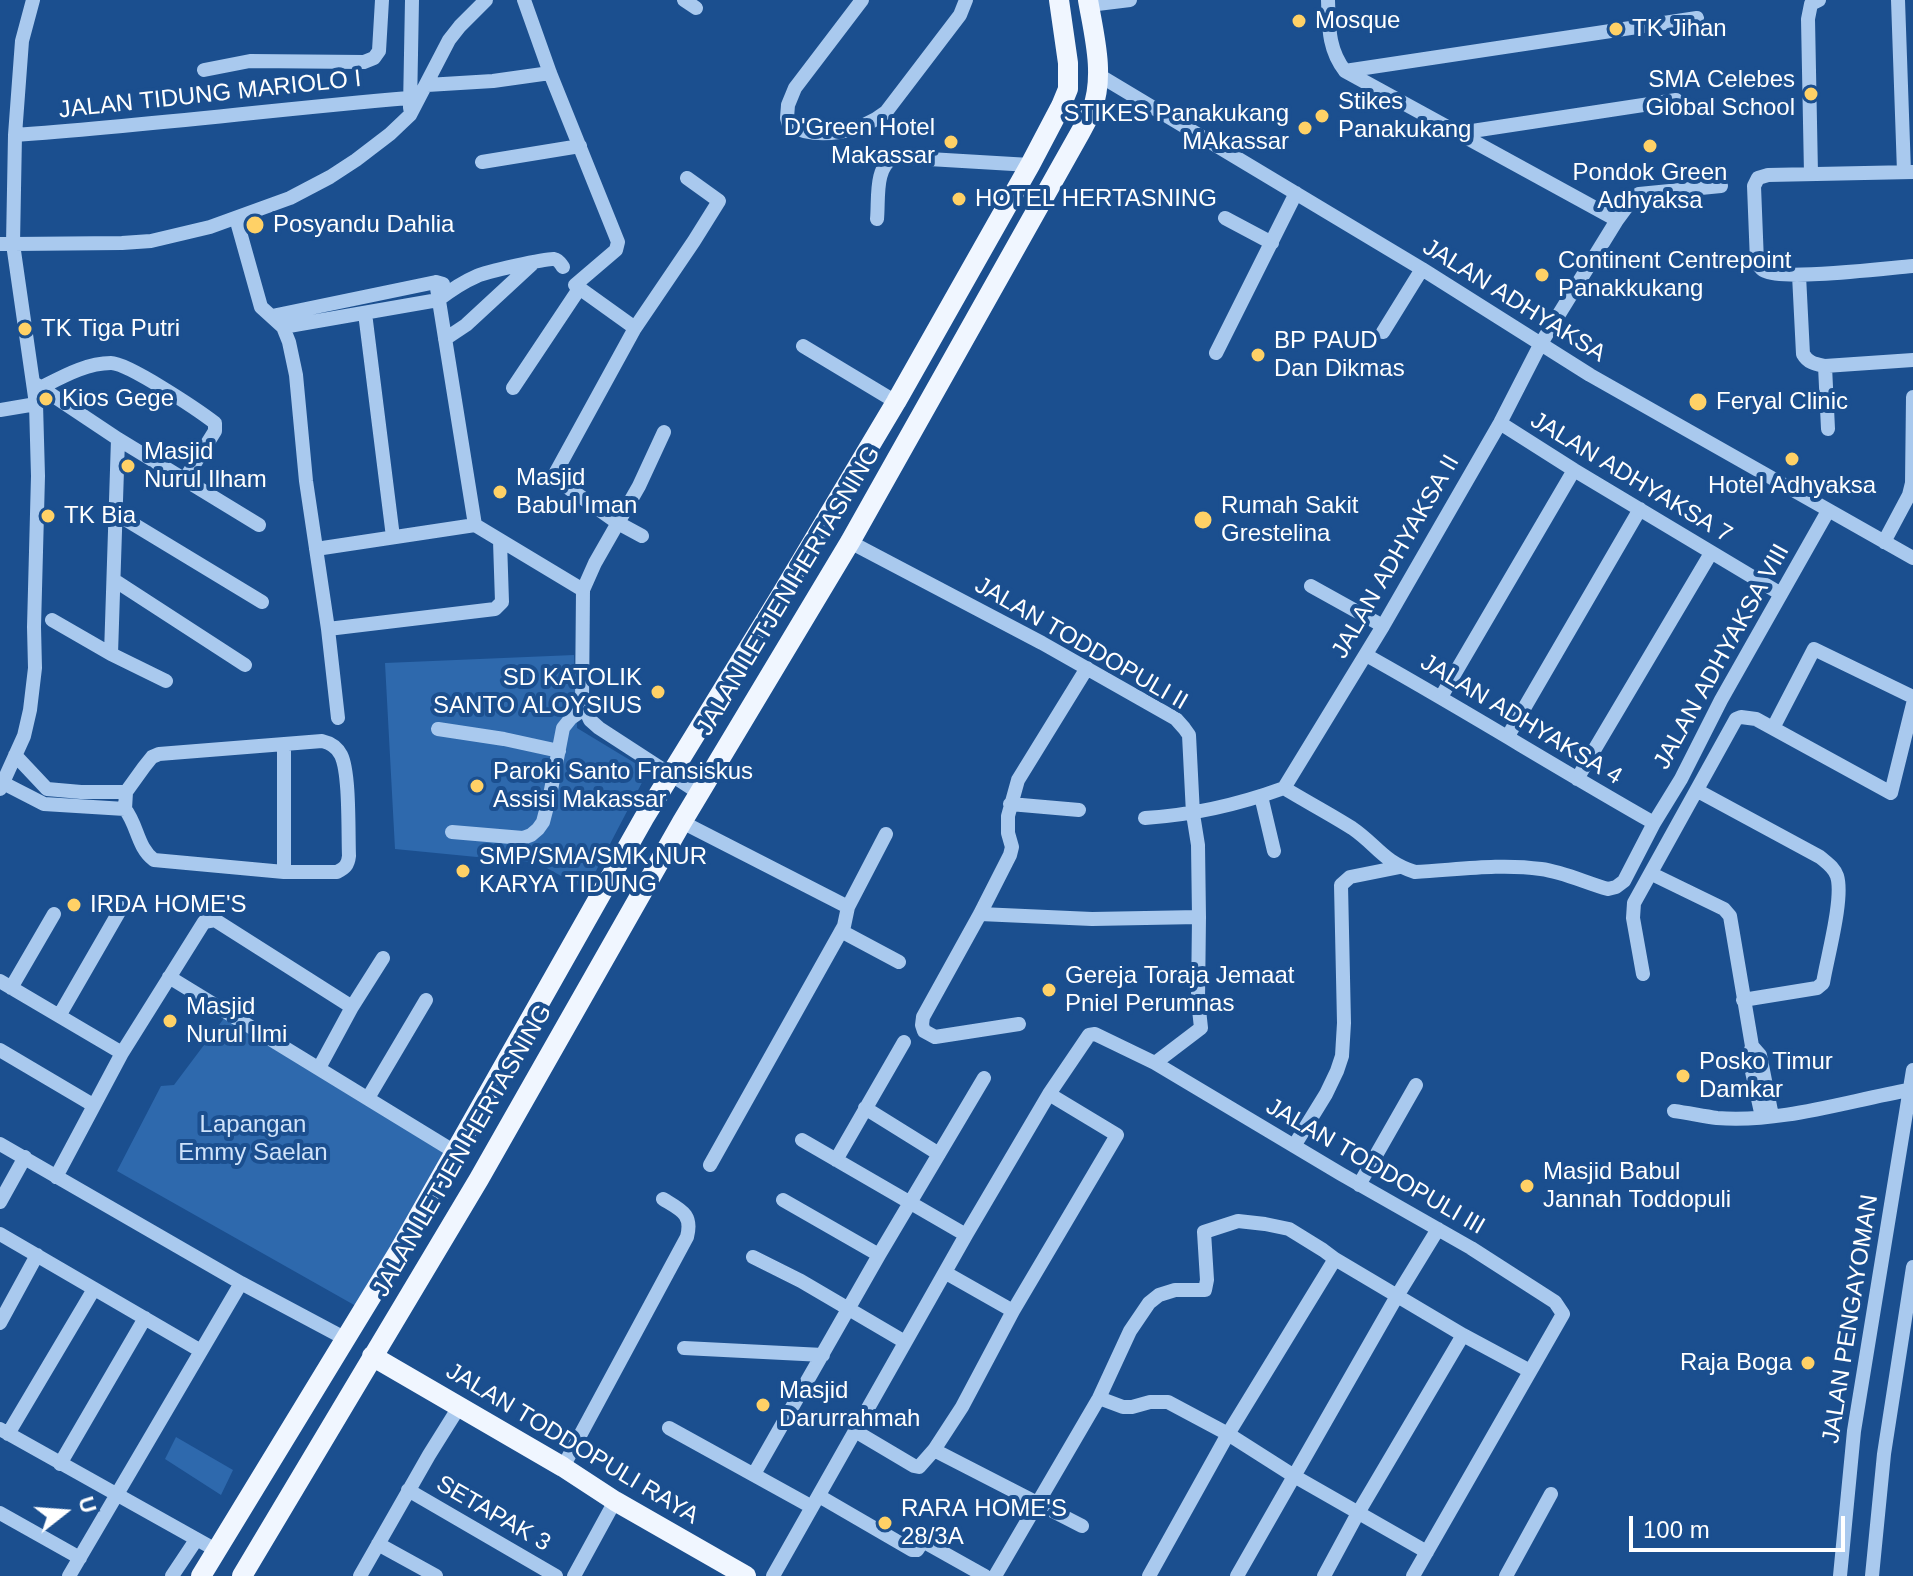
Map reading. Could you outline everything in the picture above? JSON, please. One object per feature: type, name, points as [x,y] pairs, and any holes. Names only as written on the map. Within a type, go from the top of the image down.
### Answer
[{"type":"main road","name":"JALAN LETJEN HERTASNING","points":[[201,1576],[415,1224],[670,774],[896,402],[1030,165],[1068,89],[1069,75],[1059,0]]},
{"type":"main road","name":"JALAN LETJEN HERTASNING","points":[[242,1576],[479,1179],[682,822],[850,542],[1080,133],[1092,108],[1097,74],[1097,49],[1088,3]]},
{"type":"main road","points":[[859,463],[886,477]]},
{"type":"main road","points":[[531,1016],[563,1033]]},
{"type":"main road","name":"JALAN TODDOPULI RAYA","points":[[372,1356],[746,1576]]},
{"type":"street","points":[[33,0],[22,41],[6,244],[37,385],[35,668],[24,736],[2,786],[44,804],[125,809]]},
{"type":"street","points":[[204,70],[250,61],[364,62],[374,58],[379,51],[382,0]]},
{"type":"street","points":[[410,115],[412,0]]},
{"type":"street","points":[[6,244],[151,241],[236,218],[290,198],[330,177],[390,134],[410,115],[449,40],[486,0]]},
{"type":"street","points":[[513,388],[577,287],[618,246],[524,0]]},
{"type":"street","points":[[862,0],[795,88],[788,105],[789,125],[812,132],[831,132],[857,128],[875,121],[886,112],[960,15],[966,0]]},
{"type":"street","points":[[1088,3],[1130,0]]},
{"type":"street","points":[[1328,0],[1330,43],[1345,71],[1617,220]]},
{"type":"street","points":[[1811,174],[1809,9],[1819,0]]},
{"type":"street","points":[[1898,0],[1909,172],[1768,175],[1758,178],[1754,186],[1757,262],[1766,272],[1799,275],[1913,266]]},
{"type":"street","points":[[1345,71],[1697,18]]},
{"type":"street","points":[[427,85],[493,81],[550,73]]},
{"type":"street","name":"JALAN ADHYAKSA","points":[[1097,74],[1422,269],[1540,345],[1913,558]]},
{"type":"street","name":"JALAN TIDUNG MARIOLO I","points":[[15,135],[409,98]]},
{"type":"street","points":[[1459,133],[1676,100]]},
{"type":"street","points":[[482,162],[580,146]]},
{"type":"street","points":[[877,219],[881,172],[885,162],[891,158],[1030,165]]},
{"type":"street","points":[[642,536],[560,482],[556,472],[635,328],[719,201],[687,178]]},
{"type":"street","name":"JALAN ADHYAKSA II","points":[[1284,788],[1366,655],[1500,423],[1540,345],[1617,220],[1639,194],[1721,186]]},
{"type":"street","points":[[1216,353],[1296,193]]},
{"type":"street","points":[[236,218],[261,307],[278,322],[289,342],[296,375],[306,481],[338,718]]},
{"type":"street","points":[[1225,218],[1272,243]]},
{"type":"street","points":[[278,322],[365,313],[438,300],[456,286],[482,274],[534,262],[552,259],[559,261],[563,267]]},
{"type":"street","points":[[445,339],[466,325],[534,262]]},
{"type":"street","points":[[1383,332],[1422,269]]},
{"type":"street","points":[[1799,275],[1803,354],[1811,363],[1825,366],[1913,360]]},
{"type":"street","points":[[278,322],[436,282],[456,286]]},
{"type":"street","points":[[436,282],[475,525]]},
{"type":"street","points":[[577,287],[635,328]]},
{"type":"street","points":[[365,313],[393,537]]},
{"type":"street","points":[[803,346],[896,402]]},
{"type":"street","points":[[37,385],[92,365],[109,363],[119,363],[151,381],[215,423],[215,431],[185,479]]},
{"type":"street","points":[[1825,366],[1828,429]]},
{"type":"street","points":[[37,385],[118,439],[259,525]]},
{"type":"street","points":[[1884,542],[1909,495],[1912,483],[1913,397]]},
{"type":"street","points":[[0,410],[36,404]]},
{"type":"street","name":"JALAN ADHYAKSA 7","points":[[1500,423],[1781,594]]},
{"type":"street","points":[[664,432],[583,590],[581,697],[590,720],[599,728],[699,793]]},
{"type":"street","points":[[111,654],[118,439]]},
{"type":"street","points":[[1441,697],[1574,470]]},
{"type":"street","points":[[1508,736],[1640,509]]},
{"type":"street","name":"JALAN ADHYAKSA VIII","points":[[1654,823],[1828,511]]},
{"type":"street","points":[[115,513],[262,602]]},
{"type":"street","points":[[316,549],[475,525],[583,590]]},
{"type":"street","points":[[328,629],[495,609],[502,602],[500,541]]},
{"type":"street","name":"JALAN TODDOPULI II","points":[[850,542],[1087,668],[1176,719],[1189,735],[1193,814],[1198,845],[1198,1000],[1201,1028],[1155,1063]]},
{"type":"street","points":[[1577,779],[1711,553]]},
{"type":"street","points":[[114,580],[245,665]]},
{"type":"street","points":[[1311,586],[1383,626]]},
{"type":"street","points":[[52,620],[166,681]]},
{"type":"street","points":[[1773,728],[1814,649],[1913,697]]},
{"type":"street","name":"JALAN ADHYAKSA 4","points":[[1366,655],[1654,823]]},
{"type":"street","points":[[1019,1024],[935,1037],[924,1031],[922,1025],[923,1017],[1010,855],[1010,804],[1018,780],[1087,668]]},
{"type":"street","points":[[1643,974],[1633,909],[1736,719],[1749,717],[1773,728],[1891,793],[1913,704]]},
{"type":"street","points":[[452,832],[523,838],[538,829],[550,795],[563,728],[584,709]]},
{"type":"street","points":[[438,729],[559,751]]},
{"type":"street","points":[[322,741],[330,743],[337,749],[346,767],[348,863],[337,872],[284,872],[154,860],[142,848],[135,822],[125,809],[126,792],[152,757],[159,754],[322,741]]},
{"type":"street","points":[[284,744],[284,872]]},
{"type":"street","points":[[15,755],[47,789],[126,792]]},
{"type":"street","points":[[1145,818],[1193,814],[1284,788],[1363,836],[1386,859],[1415,872],[1539,868],[1608,889],[1624,881],[1654,823]]},
{"type":"street","points":[[44,804],[47,789]]},
{"type":"street","points":[[1698,791],[1820,857],[1832,866],[1837,875],[1839,889],[1835,922],[1823,983],[1817,988],[1743,1000]]},
{"type":"street","points":[[1261,796],[1274,851]]},
{"type":"street","points":[[1010,804],[1079,810]]},
{"type":"street","points":[[682,822],[848,907]]},
{"type":"street","points":[[710,1165],[841,931],[848,907],[886,834]]},
{"type":"street","points":[[1294,1146],[1326,1094],[1342,1056],[1341,885],[1350,877],[1400,867]]},
{"type":"street","points":[[1652,874],[1724,909],[1730,916],[1753,1047],[1749,1058],[1767,1116]]},
{"type":"street","points":[[59,1016],[123,905]]},
{"type":"street","points":[[54,914],[6,985],[122,1053]]},
{"type":"street","points":[[980,914],[1092,919],[1199,917]]},
{"type":"street","points":[[56,1177],[122,1053],[204,922],[215,920],[352,1007]]},
{"type":"street","points":[[841,931],[899,962]]},
{"type":"street","points":[[319,1068],[383,958]]},
{"type":"street","points":[[169,977],[455,1152]]},
{"type":"street","points":[[368,1098],[426,1000]]},
{"type":"street","name":"JALAN TODDOPULI III","points":[[1049,1094],[1089,1035],[1100,1035],[1155,1063],[1438,1229],[1555,1302],[1563,1314],[1530,1371]]},
{"type":"street","points":[[836,1160],[904,1042]]},
{"type":"street","points":[[0,1050],[93,1105]]},
{"type":"street","name":"JALAN PENGAYOMAN","points":[[1840,1576],[1854,1431],[1909,1118],[1913,1070]]},
{"type":"street","points":[[754,1474],[984,1078]]},
{"type":"street","points":[[1359,1185],[1416,1085]]},
{"type":"street","points":[[1674,1111],[1719,1118],[1767,1116],[1909,1090]]},
{"type":"street","points":[[773,1576],[905,1342],[946,1273],[966,1235],[1049,1094],[1117,1135],[1013,1311],[962,1407],[919,1467],[855,1431]]},
{"type":"street","points":[[865,1108],[939,1154]]},
{"type":"street","points":[[802,1140],[966,1235]]},
{"type":"street","points":[[0,1144],[241,1283],[346,1339]]},
{"type":"street","points":[[0,1202],[25,1157]]},
{"type":"street","points":[[563,1467],[687,1237],[690,1225],[687,1216],[663,1199]]},
{"type":"street","points":[[783,1200],[879,1255]]},
{"type":"street","points":[[995,1576],[1099,1398],[1130,1331],[1149,1303],[1159,1295],[1175,1290],[1205,1290],[1204,1232],[1238,1221],[1289,1229],[1463,1335],[1530,1371],[1413,1576]]},
{"type":"street","points":[[1237,1576],[1438,1229]]},
{"type":"street","points":[[0,1234],[201,1351]]},
{"type":"street","points":[[0,1323],[37,1255]]},
{"type":"street","points":[[753,1257],[905,1342]]},
{"type":"street","points":[[1149,1576],[1228,1434],[1335,1259]]},
{"type":"street","points":[[1872,1576],[1884,1454],[1913,1267]]},
{"type":"street","points":[[946,1273],[1013,1311]]},
{"type":"street","points":[[69,1576],[241,1283]]},
{"type":"street","points":[[94,1289],[4,1431],[216,1550]]},
{"type":"street","points":[[60,1464],[145,1318]]},
{"type":"street","points":[[1324,1576],[1463,1335]]},
{"type":"street","points":[[684,1348],[823,1355]]},
{"type":"street","points":[[1099,1398],[1123,1407],[1168,1402],[1427,1552]]},
{"type":"street","points":[[360,1576],[459,1407]]},
{"type":"street","points":[[669,1428],[754,1474],[816,1501],[912,1550],[926,1543],[985,1576]]},
{"type":"street","points":[[934,1450],[1082,1526]]},
{"type":"street","name":"SETAPAK 3","points":[[408,1490],[556,1576]]},
{"type":"street","points":[[1506,1576],[1551,1494]]},
{"type":"street","points":[[574,1576],[615,1501]]},
{"type":"street","points":[[0,1513],[80,1558]]},
{"type":"street","points":[[172,1576],[196,1540]]},
{"type":"street","points":[[378,1544],[432,1575]]},
{"type":"green space","points":[[574,655],[577,728],[648,771],[586,890],[538,863],[395,849],[385,663]]},
{"type":"green space","name":"Lapangan Emmy Saelan","points":[[228,1013],[455,1152],[363,1310],[117,1171],[161,1086],[174,1085]]},
{"type":"green space","points":[[176,1437],[233,1470],[221,1495],[165,1459]]},
{"type":"place","name":"Mosque","points":[[1299,21]]},
{"type":"place","name":"TK Jihan","points":[[1616,29]]},
{"type":"place","name":"SMA Celebes Global School","points":[[1811,94]]},
{"type":"place","name":"Stikes Panakukang","points":[[1322,116]]},
{"type":"place","name":"STIKES Panakukang MAkassar","points":[[1305,128]]},
{"type":"place","name":"D'Green Hotel Makassar","points":[[951,142]]},
{"type":"place","name":"Pondok Green Adhyaksa","points":[[1650,146]]},
{"type":"place","name":"HOTEL HERTASNING","points":[[959,199]]},
{"type":"place","name":"Posyandu Dahlia","points":[[255,225]]},
{"type":"place","name":"Continent Centrepoint Panakkukang","points":[[1542,275]]},
{"type":"place","name":"TK Tiga Putri","points":[[25,329]]},
{"type":"place","name":"BP PAUD Dan Dikmas","points":[[1258,355]]},
{"type":"place","name":"Kios Gege","points":[[46,399]]},
{"type":"place","name":"Feryal Clinic","points":[[1698,402]]},
{"type":"place","name":"Hotel Adhyaksa","points":[[1792,459]]},
{"type":"place","name":"Masjid Nurul Ilham","points":[[128,466]]},
{"type":"place","name":"Masjid Babul Iman","points":[[500,492]]},
{"type":"place","name":"TK Bia","points":[[48,516]]},
{"type":"place","name":"Rumah Sakit Grestelina","points":[[1203,520]]},
{"type":"place","name":"SD KATOLIK SANTO ALOYSIUS","points":[[658,692]]},
{"type":"place","name":"Paroki Santo Fransiskus Assisi Makassar","points":[[477,786]]},
{"type":"place","name":"SMP/SMA/SMK NUR KARYA TIDUNG","points":[[463,871]]},
{"type":"place","name":"IRDA HOME'S","points":[[74,905]]},
{"type":"place","name":"Gereja Toraja Jemaat Pniel Perumnas","points":[[1049,990]]},
{"type":"place","name":"Masjid Nurul Ilmi","points":[[170,1021]]},
{"type":"place","name":"Posko Timur Damkar","points":[[1683,1076]]},
{"type":"place","name":"Masjid Babul Jannah Toddopuli","points":[[1527,1186]]},
{"type":"place","name":"Raja Boga","points":[[1808,1363]]},
{"type":"place","name":"Masjid Darurrahmah","points":[[763,1405]]},
{"type":"place","name":"RARA HOME'S 28/3A","points":[[885,1523]]}]
